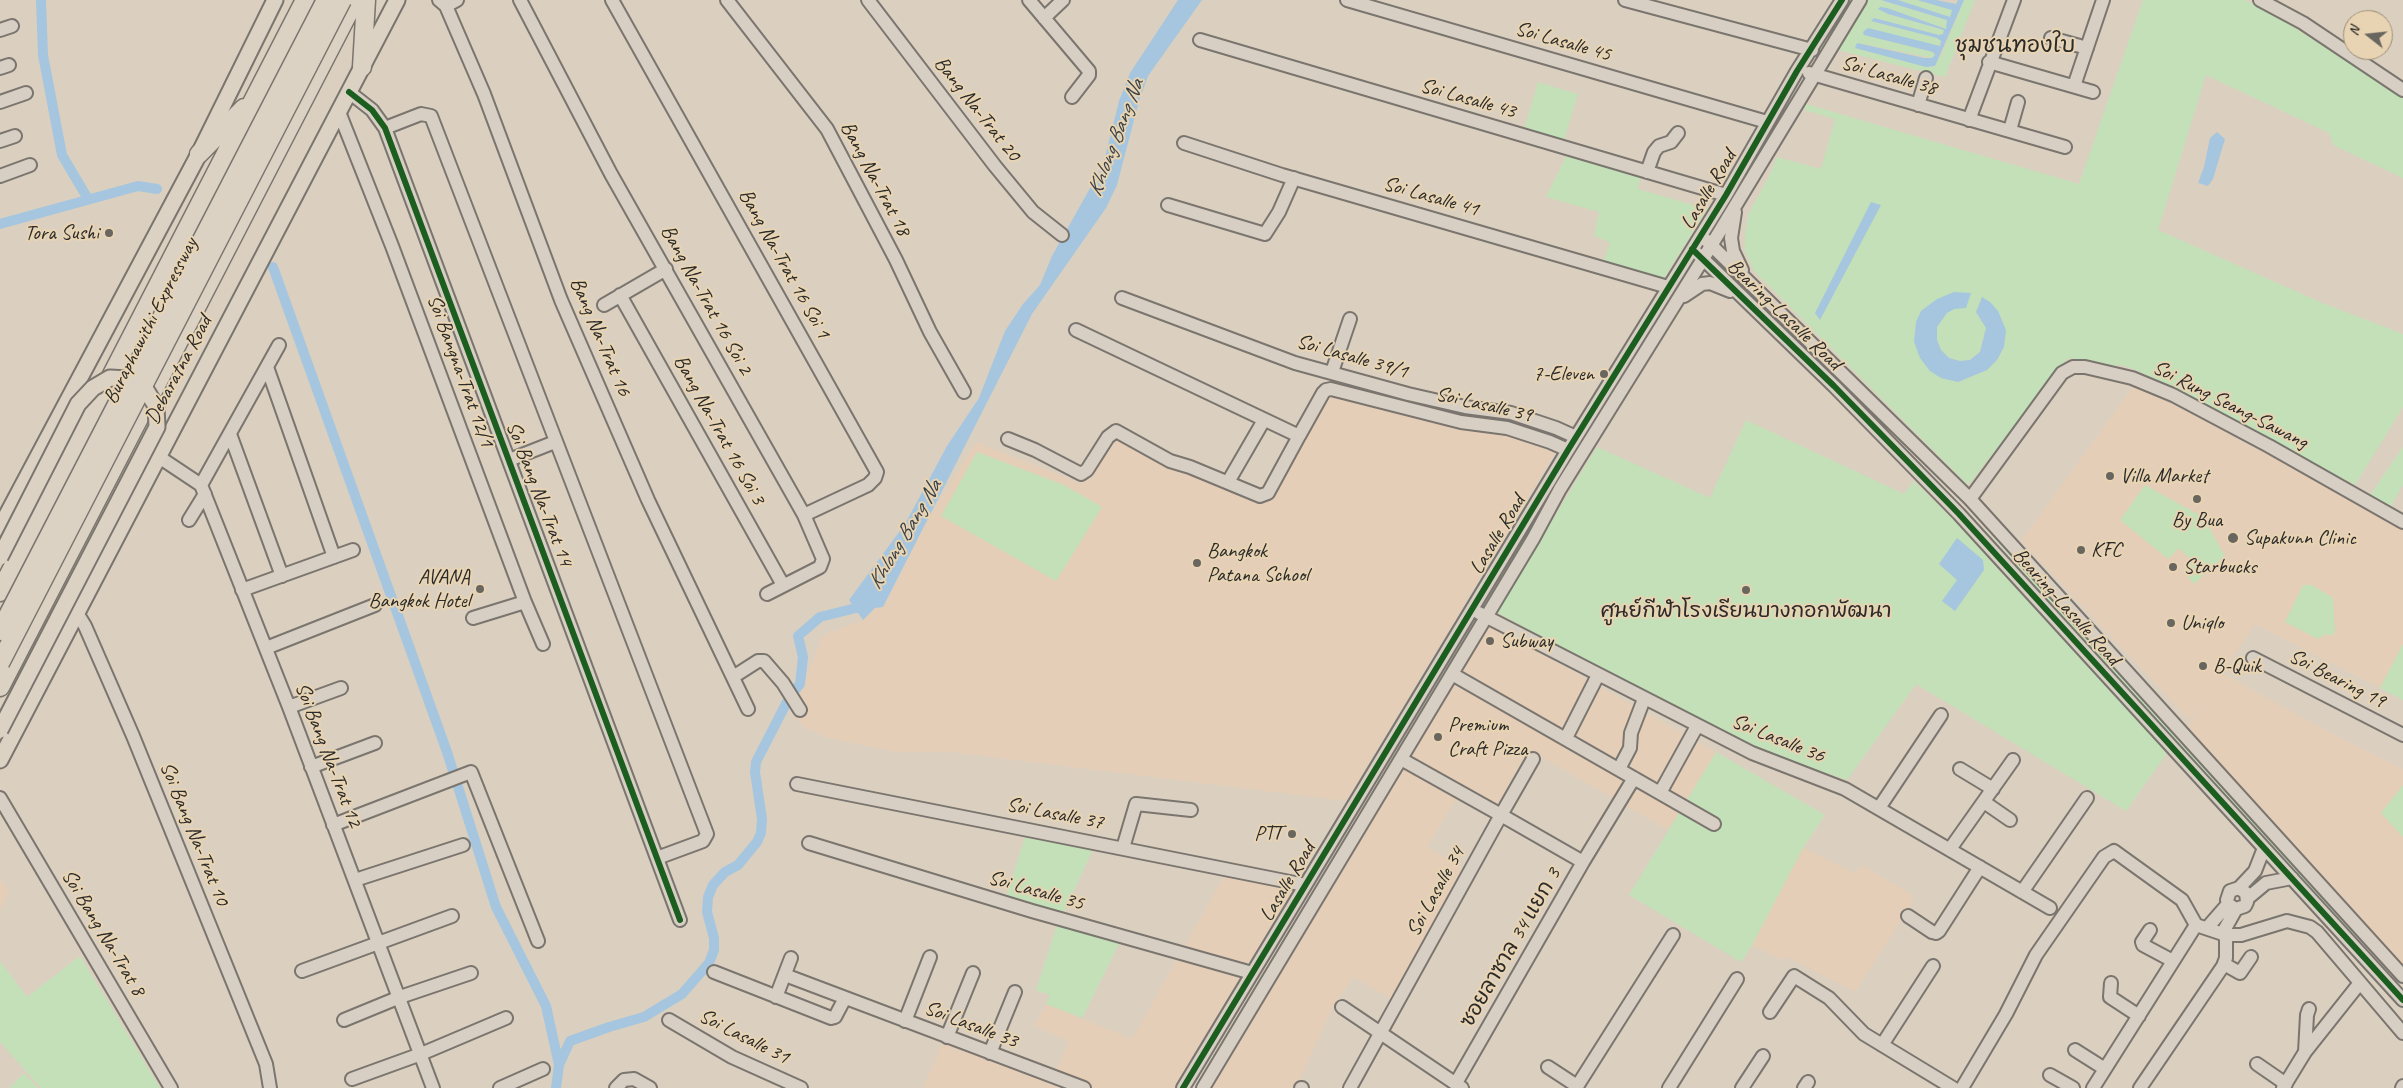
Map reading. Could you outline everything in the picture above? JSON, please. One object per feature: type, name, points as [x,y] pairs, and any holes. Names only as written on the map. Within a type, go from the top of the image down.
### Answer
[{"type":"highway","points":[[0,592],[305,0]]},
{"type":"highway","name":"Buraphawithi Expressway","points":[[0,631],[326,0]]},
{"type":"highway","name":"Buraphawithi Expressway","points":[[0,663],[342,0]]},
{"type":"highway","name":"Debaratna Road","points":[[0,687],[355,0]]},
{"type":"highway","points":[[362,67],[366,0]]},
{"type":"highway","points":[[198,154],[256,94]]},
{"type":"main road","points":[[0,528],[198,154],[275,0]]},
{"type":"main road","name":"Debaratna Road","points":[[0,760],[397,0]]},
{"type":"main road","points":[[0,557],[78,404],[93,388],[110,378],[129,379],[146,390],[156,406],[157,427],[0,730]]},
{"type":"street","name":"Bang Na-Trat 16 Soi 2","points":[[520,0],[612,174],[804,516],[823,563],[767,594]]},
{"type":"street","name":"Bang Na-Trat 16 Soi 1","points":[[612,0],[877,472],[875,478],[868,485],[804,516]]},
{"type":"street","name":"Bang Na-Trat 18","points":[[727,0],[827,129],[896,260],[930,332],[964,392]]},
{"type":"street","name":"Bang Na-Trat 20","points":[[868,0],[995,166],[1033,212],[1062,235]]},
{"type":"street","points":[[1029,0],[1089,71],[1089,75],[1072,97]]},
{"type":"street","points":[[1044,18],[1063,0]]},
{"type":"street","name":"Soi Lasalle 45","points":[[1347,0],[1771,117],[1789,119]]},
{"type":"street","points":[[1625,0],[1812,50]]},
{"type":"street","name":"Lasalle Road","points":[[1183,1088],[1568,450],[1726,195],[1840,0]]},
{"type":"street","name":"Lasalle Road","points":[[1203,1088],[1452,674],[1560,490],[1712,245],[1860,0]]},
{"type":"street","points":[[1969,120],[1989,62],[2014,0]]},
{"type":"street","points":[[2074,86],[2103,0]]},
{"type":"street","points":[[2260,0],[2303,23],[2403,90]]},
{"type":"street","name":"Bang Na-Trat 16","points":[[447,2],[491,112],[561,300],[648,500],[748,709]]},
{"type":"street","points":[[2051,38],[2087,48]]},
{"type":"street","name":"Soi Lasalle 43","points":[[1200,40],[1726,195]]},
{"type":"street","points":[[1989,62],[2093,92]]},
{"type":"street","name":"Soi Lasalle 38","points":[[1797,71],[2065,146]]},
{"type":"street","points":[[1918,105],[1926,78]]},
{"type":"street","name":"Soi Bang Na-Trat 14","points":[[349,92],[372,110],[385,128],[680,920]]},
{"type":"street","points":[[0,102],[26,93]]},
{"type":"street","points":[[2010,130],[2018,102]]},
{"type":"street","name":"Soi Bangna-Trat 12/1","points":[[339,112],[392,246],[525,602],[543,644]]},
{"type":"street","name":"Soi Bang Na-Trat 14","points":[[385,128],[421,114],[430,116],[707,834],[703,841],[657,858]]},
{"type":"street","points":[[1647,172],[1654,152],[1659,146],[1671,142],[1678,133]]},
{"type":"street","points":[[0,141],[15,136]]},
{"type":"street","name":"Soi Lasalle 41","points":[[1184,142],[1294,178],[1668,287]]},
{"type":"street","points":[[0,176],[30,165]]},
{"type":"street","points":[[1168,205],[1265,234],[1280,212],[1294,178]]},
{"type":"street","points":[[1743,194],[1735,212],[1731,238],[1733,251],[1739,263],[1757,289]]},
{"type":"street","name":"Bearing-Lasalle Road","points":[[1701,235],[1970,499],[2403,976]]},
{"type":"street","name":"Bearing-Lasalle Road","points":[[1692,249],[1751,305],[1967,523],[2403,1000]]},
{"type":"street","points":[[604,305],[666,269]]},
{"type":"street","points":[[1671,311],[1691,290],[1702,284],[1710,283],[1728,290],[1751,305]]},
{"type":"street","name":"Bang Na-Trat 16 Soi 3","points":[[620,296],[783,585]]},
{"type":"street","name":"Soi Lasalle 39/1","points":[[1122,298],[1295,363],[1408,394],[1465,407],[1511,413],[1556,428],[1576,437]]},
{"type":"street","points":[[1332,372],[1350,319]]},
{"type":"street","points":[[1076,330],[1299,436]]},
{"type":"street","points":[[189,520],[230,434],[279,344]]},
{"type":"street","points":[[267,367],[334,557]]},
{"type":"street","name":"Soi Rung Seang-Sawang","points":[[1970,499],[2062,373],[2073,367],[2085,367],[2132,378],[2173,395],[2269,446],[2403,522]]},
{"type":"street","name":"Soi Lasalle 39","points":[[1008,439],[1035,450],[1081,474],[1088,470],[1108,437],[1116,431],[1170,461],[1264,496],[1323,394],[1326,390],[1330,389],[1461,422],[1507,428],[1568,450]]},
{"type":"street","points":[[1228,482],[1264,420]]},
{"type":"street","points":[[230,434],[282,576]]},
{"type":"street","points":[[509,460],[555,442]]},
{"type":"street","points":[[159,457],[203,489]]},
{"type":"street","points":[[1548,483],[1560,490]]},
{"type":"street","name":"Soi Bang Na-Trat 12","points":[[203,489],[289,707],[433,1088]]},
{"type":"street","points":[[1967,523],[1980,510]]},
{"type":"street","points":[[242,590],[353,550]]},
{"type":"street","points":[[473,618],[525,602]]},
{"type":"street","points":[[266,648],[375,605]]},
{"type":"street","name":"Soi Lasalle 36","points":[[1472,610],[1752,753],[1836,784],[2050,908]]},
{"type":"street","name":"Soi Bang Na-Trat 10","points":[[77,614],[85,626],[133,736],[268,1072],[270,1088]]},
{"type":"street","name":"Soi Bearing 19","points":[[2253,658],[2403,735]]},
{"type":"street","points":[[733,677],[760,660],[766,663],[783,683],[800,710]]},
{"type":"street","points":[[1452,674],[1714,824]]},
{"type":"street","points":[[1566,738],[1598,675]]},
{"type":"street","points":[[289,707],[341,688]]},
{"type":"street","points":[[1619,769],[1630,748],[1631,733],[1644,699]]},
{"type":"street","points":[[1879,808],[1941,715]]},
{"type":"street","points":[[1660,792],[1697,726]]},
{"type":"street","points":[[311,767],[375,742]]},
{"type":"street","points":[[1400,759],[1501,815]]},
{"type":"street","name":"Soi Lasalle 34","points":[[1350,1088],[1533,759]]},
{"type":"street","points":[[1950,849],[2013,760]]},
{"type":"street","points":[[1960,769],[1993,789]]},
{"type":"street","points":[[333,825],[471,772],[538,941]]},
{"type":"street","points":[[1583,862],[1634,778]]},
{"type":"street","name":"Soi Lasalle 37","points":[[797,784],[1305,885]]},
{"type":"street","name":"Soi Bang Na-Trat 8","points":[[0,798],[171,1088]]},
{"type":"street","points":[[2022,892],[2087,798]]},
{"type":"street","points":[[1984,802],[2010,820]]},
{"type":"street","points":[[1123,848],[1136,804],[1191,810]]},
{"type":"street","name":"ซอยลาซาล 34 แยก 3","points":[[1459,1086],[1583,862],[1501,815]]},
{"type":"street","name":"Soi Lasalle 35","points":[[809,843],[1032,911],[1252,973]]},
{"type":"street","points":[[355,880],[463,845]]},
{"type":"street","points":[[2093,1088],[2173,961],[2201,926],[2232,907],[2244,906],[2243,893],[2258,867],[2264,848]]},
{"type":"street","points":[[1962,1088],[2006,1014],[2036,955],[2109,852],[2118,853],[2182,900],[2201,926],[2224,934],[2241,935],[2287,921],[2300,923],[2317,932],[2359,984],[2403,1033]]},
{"type":"street","points":[[1908,916],[1932,932],[1939,932],[1980,867]]},
{"type":"street","points":[[2258,867],[2270,882]]},
{"type":"street","points":[[2232,907],[2227,900],[2230,891],[2243,893],[2270,882],[2292,878]]},
{"type":"street","points":[[2140,1088],[2224,964],[2224,934],[2232,907]]},
{"type":"street","points":[[302,971],[452,916]]},
{"type":"street","points":[[2150,930],[2142,942],[2143,945],[2173,961]]},
{"type":"street","points":[[1548,1067],[1576,1087],[1673,935]]},
{"type":"street","points":[[2360,953],[2372,942]]},
{"type":"street","points":[[905,1021],[930,957]]},
{"type":"street","points":[[2224,964],[2240,973],[2251,957]]},
{"type":"street","points":[[776,997],[791,958]]},
{"type":"street","points":[[1882,1045],[1933,966]]},
{"type":"street","points":[[714,972],[831,1018],[835,1016],[845,998]]},
{"type":"street","points":[[344,1020],[400,997],[471,973]]},
{"type":"street","points":[[947,1037],[973,973]]},
{"type":"street","name":"Soi Lasalle 33","points":[[785,975],[1084,1088]]},
{"type":"street","points":[[1770,1012],[1794,976],[1829,998],[1858,1029],[1953,1088]]},
{"type":"street","points":[[1669,1088],[1737,979]]},
{"type":"street","points":[[2112,983],[2110,998],[2138,1016]]},
{"type":"street","points":[[2257,1064],[2284,1086],[2305,1052],[2359,984]]},
{"type":"street","points":[[990,1053],[1015,992]]},
{"type":"street","points":[[1342,1007],[1459,1086]]},
{"type":"street","points":[[2305,1052],[2309,1009]]},
{"type":"street","points":[[352,1079],[421,1054],[506,1018]]},
{"type":"street","name":"Soi Lasalle 31","points":[[669,1020],[732,1057],[801,1088]]},
{"type":"street","points":[[2075,1050],[2105,1069]]},
{"type":"street","points":[[1742,1088],[1763,1056]]},
{"type":"street","points":[[500,1088],[543,1069]]},
{"type":"street","points":[[2050,1075],[2073,1088]]},
{"type":"street","points":[[616,1088],[624,1080],[634,1079],[650,1088]]},
{"type":"shaded area","points":[[2135,384],[2403,527],[2403,644],[2380,688],[2255,624],[2222,673],[2333,734],[2403,769],[2403,965],[2187,728],[2210,691],[2190,720],[2021,541]]},
{"type":"shaded area","name":"Bangkok Patana School","points":[[1328,392],[1505,431],[1557,449],[1346,801],[951,752],[896,752],[828,738],[804,727],[793,715],[822,636],[863,620],[875,608],[883,607],[928,520],[976,442],[1080,483],[1091,478],[1115,439],[1175,468],[1264,503]]},
{"type":"shaded area","points":[[1490,625],[1716,752],[1668,830],[1528,749],[1497,806],[1462,790],[1427,847],[1465,870],[1391,999],[1354,977],[1334,1004],[1296,1088],[1213,1088],[1225,1063]]},
{"type":"shaded area","points":[[1803,848],[1855,873],[1862,865],[1912,895],[1911,905],[1855,992],[1786,956],[1783,961],[1752,945]]},
{"type":"shaded area","points":[[1232,862],[1300,877],[1175,1088],[1089,1088],[1055,1072],[1069,1041],[1034,1026],[1046,1004],[1132,1039]]},
{"type":"shaded area","points":[[0,879],[10,891],[0,910]]},
{"type":"shaded area","points":[[944,1039],[1075,1088],[923,1088]]},
{"type":"green space","points":[[1868,0],[1881,0],[1947,20],[1946,29],[1887,8],[1888,14],[1944,30],[1943,34],[1939,35],[1874,18],[1871,21],[1938,38],[1941,41],[1939,46],[1869,36],[1933,52],[1936,54],[1932,58],[1858,43],[1926,67],[1940,58],[1964,0],[1975,0],[1945,77],[1838,50]]},
{"type":"green space","points":[[1898,0],[1917,0],[1953,10],[1950,17]]},
{"type":"green space","points":[[2143,0],[2245,0],[2282,20],[2403,97],[2403,178],[2333,145],[2329,133],[2206,75],[2158,230],[2320,302],[2403,334],[2403,407],[2355,485],[2168,385],[2136,370],[2118,364],[2115,369],[2068,358],[1968,485],[1754,271],[1745,251],[1748,215],[1777,157],[1821,169],[1835,119],[1804,110],[1806,104],[2079,184]],"holes":[[[1971,294],[1947,313],[1937,327],[1937,340],[1941,350],[1949,358],[1960,361],[1970,360],[1980,352],[1986,328],[1976,312],[2004,347],[1987,370],[1958,382],[1916,322]]]},
{"type":"green space","points":[[1538,82],[1578,94],[1564,140],[1524,130]]},
{"type":"green space","points":[[1567,154],[1641,176],[1638,189],[1707,209],[1662,281],[1603,262],[1610,243],[1594,235],[1599,212],[1546,197]]},
{"type":"green space","name":"ศูนย์กีฬาโรงเรียนบางกอกพัฒนา","points":[[1746,420],[1904,494],[1914,481],[1959,525],[2167,753],[2126,811],[1916,684],[1847,780],[1755,749],[1699,723],[1496,612],[1597,447],[1710,498]]},
{"type":"green space","points":[[2403,447],[2403,485],[2391,506],[2370,495]]},
{"type":"green space","points":[[977,452],[1064,485],[1102,507],[1056,581],[941,516]]},
{"type":"green space","points":[[2145,485],[2203,517],[2225,556],[2194,584],[2183,571],[2192,561],[2179,548],[2168,559],[2120,520]]},
{"type":"green space","points":[[1982,520],[2278,846],[2297,871],[2354,933],[2353,935],[2275,853],[2050,603],[1980,522]]},
{"type":"green space","points":[[2303,585],[2312,585],[2333,598],[2335,632],[2331,636],[2326,634],[2318,639],[2285,622]]},
{"type":"green space","points":[[2403,644],[2403,700],[2380,688]]},
{"type":"green space","points":[[1716,752],[1825,815],[1803,848],[1752,945],[1741,962],[1629,895]]},
{"type":"green space","points":[[2403,785],[2403,837],[2381,813]]},
{"type":"green space","points":[[1026,834],[1094,847],[1063,914],[1006,897]]},
{"type":"green space","points":[[1058,922],[1120,942],[1082,1018],[1046,1004],[1050,995],[1036,990]]},
{"type":"green space","points":[[80,956],[160,1088],[41,1088],[0,1042],[0,961],[27,997]]},
{"type":"green space","points":[[24,1073],[38,1088],[9,1088]]},
{"type":"water","points":[[1178,0],[1202,0],[1148,76],[1139,101],[1117,185],[1106,208],[1032,314],[883,607],[875,608],[863,620],[849,600],[905,524],[947,446],[979,398],[1005,331],[1023,304],[1040,285],[1052,256],[1103,165],[1119,101],[1130,73]]},
{"type":"water","points":[[1881,0],[1898,0],[1950,17],[1952,10],[1917,0],[1936,0],[1956,4],[1958,0],[1964,0],[1935,66],[1926,67],[1855,48],[1857,43],[1924,58],[1932,58],[1935,55],[1933,52],[1864,35],[1863,32],[1868,28],[1940,46],[1941,41],[1937,38],[1871,21],[1874,18],[1939,35],[1943,34],[1944,30],[1888,14],[1878,9],[1880,7],[1887,8],[1946,29],[1947,20]]},
{"type":"water","points":[[2217,132],[2225,139],[2213,179],[2208,186],[2198,183],[2204,167],[2210,138]]},
{"type":"water","points":[[1871,202],[1881,205],[1820,320],[1815,313]]},
{"type":"water","points":[[1954,292],[1971,293],[1966,308],[1954,309],[1947,313],[1937,327],[1937,340],[1941,350],[1949,358],[1960,361],[1970,360],[1980,352],[1986,328],[1976,312],[1982,297],[1990,302],[1998,311],[2006,330],[2004,347],[1997,360],[1987,370],[1958,382],[1941,378],[1930,371],[1920,358],[1914,342],[1916,322],[1921,311],[1937,299]]},
{"type":"water","points":[[1957,538],[1983,560],[1984,570],[1955,611],[1942,601],[1957,580],[1939,564]]},
{"type":"waterway","points":[[41,0],[43,55],[62,155],[88,199]]},
{"type":"waterway","points":[[0,224],[138,186],[157,189]]},
{"type":"waterway","points":[[273,267],[447,752],[496,907],[546,1006],[559,1065]]},
{"type":"waterway","name":"Khlong Bang Na","points":[[556,1088],[559,1065],[570,1041],[644,1017],[682,994],[709,963],[714,950],[714,938],[707,912],[708,897],[713,885],[725,872],[738,865],[757,842],[761,833],[762,819],[755,772],[756,762],[790,696],[800,684],[803,657],[798,636],[820,617],[856,608],[864,600]]},
{"type":"cycle path","points":[[1183,1088],[1568,450],[1726,195],[1797,71],[1842,0]]},
{"type":"cycle path","points":[[349,92],[372,110],[385,128],[680,920]]},
{"type":"cycle path","points":[[1692,249],[1834,386],[1959,514],[2403,1000]]},
{"type":"place","name":"Tora Sushi","points":[[109,233]]},
{"type":"place","name":"7-Eleven","points":[[1604,374]]},
{"type":"place","name":"Villa Market","points":[[2110,476]]},
{"type":"place","name":"By Bua","points":[[2197,499]]},
{"type":"place","name":"Supakunn Clinic","points":[[2233,538]]},
{"type":"place","name":"KFC","points":[[2081,550]]},
{"type":"place","name":"Bangkok Patana School","points":[[1197,563]]},
{"type":"place","name":"Starbucks","points":[[2173,567]]},
{"type":"place","name":"AVANA Bangkok Hotel","points":[[480,589]]},
{"type":"place","name":"ศูนย์กีฬาโรงเรียนบางกอกพัฒนา","points":[[1746,590]]},
{"type":"place","name":"Uniqlo","points":[[2171,623]]},
{"type":"place","name":"Subway","points":[[1490,641]]},
{"type":"place","name":"B-Quik","points":[[2203,666]]},
{"type":"place","name":"Premium Craft Pizza","points":[[1438,737]]},
{"type":"place","name":"PTT","points":[[1292,834]]},
{"type":"district","name":"ชุมชนทองใบ","points":[[2015,46]]}]
